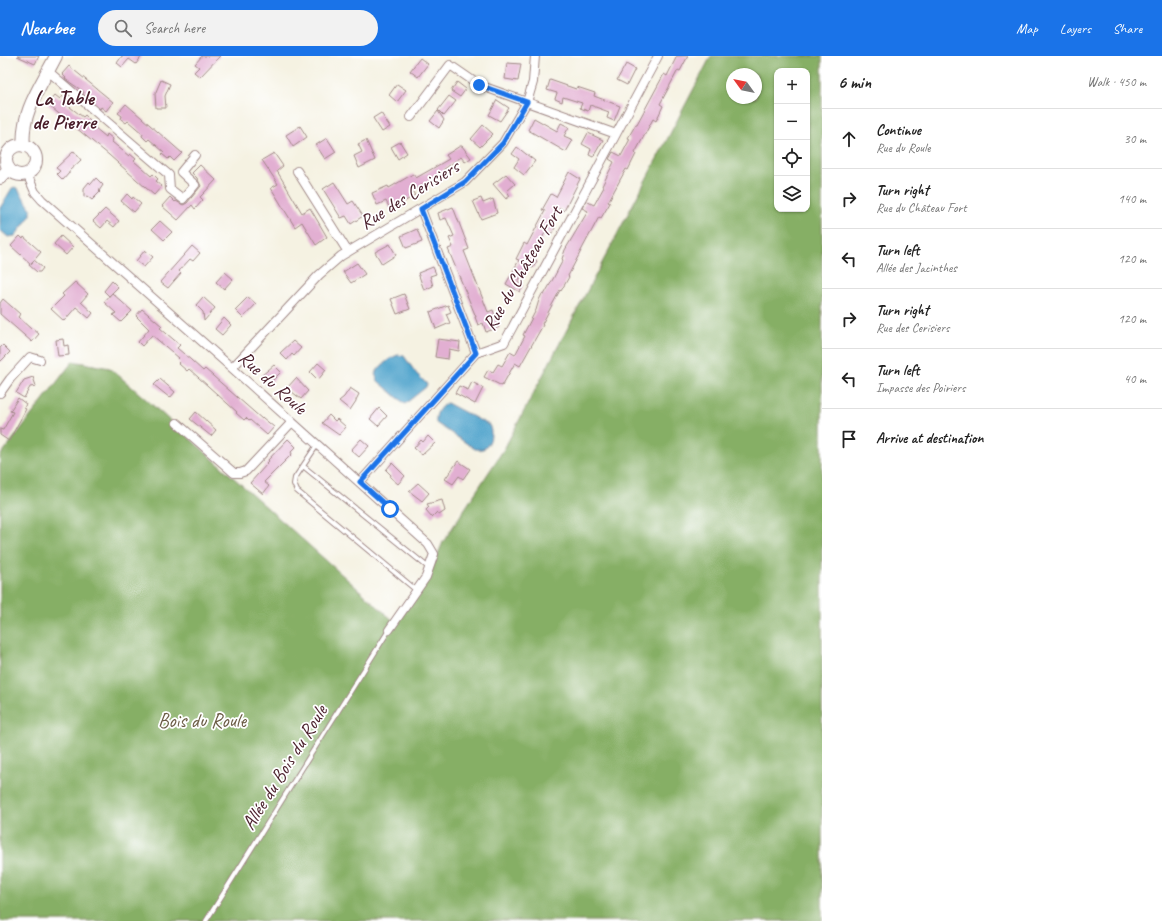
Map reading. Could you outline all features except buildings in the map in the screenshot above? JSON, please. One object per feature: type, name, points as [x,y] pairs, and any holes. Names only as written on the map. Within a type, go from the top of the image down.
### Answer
[{"type":"street","points":[[24,146],[23,132],[25,120],[31,104],[56,56]]},
{"type":"street","name":"Rue des Cerisiers","points":[[232,368],[319,275],[341,256],[465,182],[503,143],[527,102],[533,82],[535,56]]},
{"type":"street","name":"Rue du Château Fort","points":[[360,482],[476,353],[504,343],[658,56]]},
{"type":"street","points":[[411,118],[450,65],[479,85],[616,134]]},
{"type":"street","points":[[48,71],[170,175],[170,189],[183,199],[195,185],[181,172]]},
{"type":"street","points":[[18,146],[24,146],[32,150],[36,159],[34,168],[27,174],[17,175],[9,169],[6,160],[10,150],[18,146]]},
{"type":"street","points":[[170,175],[181,172],[195,156]]},
{"type":"street","points":[[0,178],[9,169]]},
{"type":"street","name":"Rue des Cerisiers","points":[[297,171],[348,252]]},
{"type":"street","name":"Rue du Roule","points":[[27,174],[35,192],[42,200],[428,544],[434,554],[426,577],[389,630]]},
{"type":"street","points":[[421,209],[476,353]]},
{"type":"street","points":[[0,393],[10,379],[30,357],[40,360]]},
{"type":"street","points":[[177,423],[234,473],[240,473],[246,471],[292,422]]},
{"type":"lane","points":[[317,445],[295,478],[294,484],[297,491],[416,590]]},
{"type":"lane","points":[[303,466],[430,568]]},
{"type":"lane","name":"Allée du Bois du Roule","points":[[206,921],[389,630]]},
{"type":"green space","name":"Bois du Roule","points":[[711,56],[822,56],[822,921],[0,921],[0,456],[73,361],[110,368],[396,623],[426,582],[443,542],[504,449]]},
{"type":"water","points":[[15,187],[18,189],[31,209],[31,215],[15,236],[8,237],[0,230],[0,208],[12,188]]},
{"type":"water","points":[[398,355],[404,356],[416,373],[427,384],[426,387],[405,404],[378,381],[375,374],[379,368],[391,358]]},
{"type":"water","points":[[447,403],[489,425],[491,437],[485,448],[475,449],[436,423],[438,411]]},
{"type":"district","name":"La Table de Pierre","points":[[64,110]]},
{"type":"route","points":[[390,509],[360,482],[476,353],[421,209],[465,182],[503,143],[527,102],[479,85]]}]
